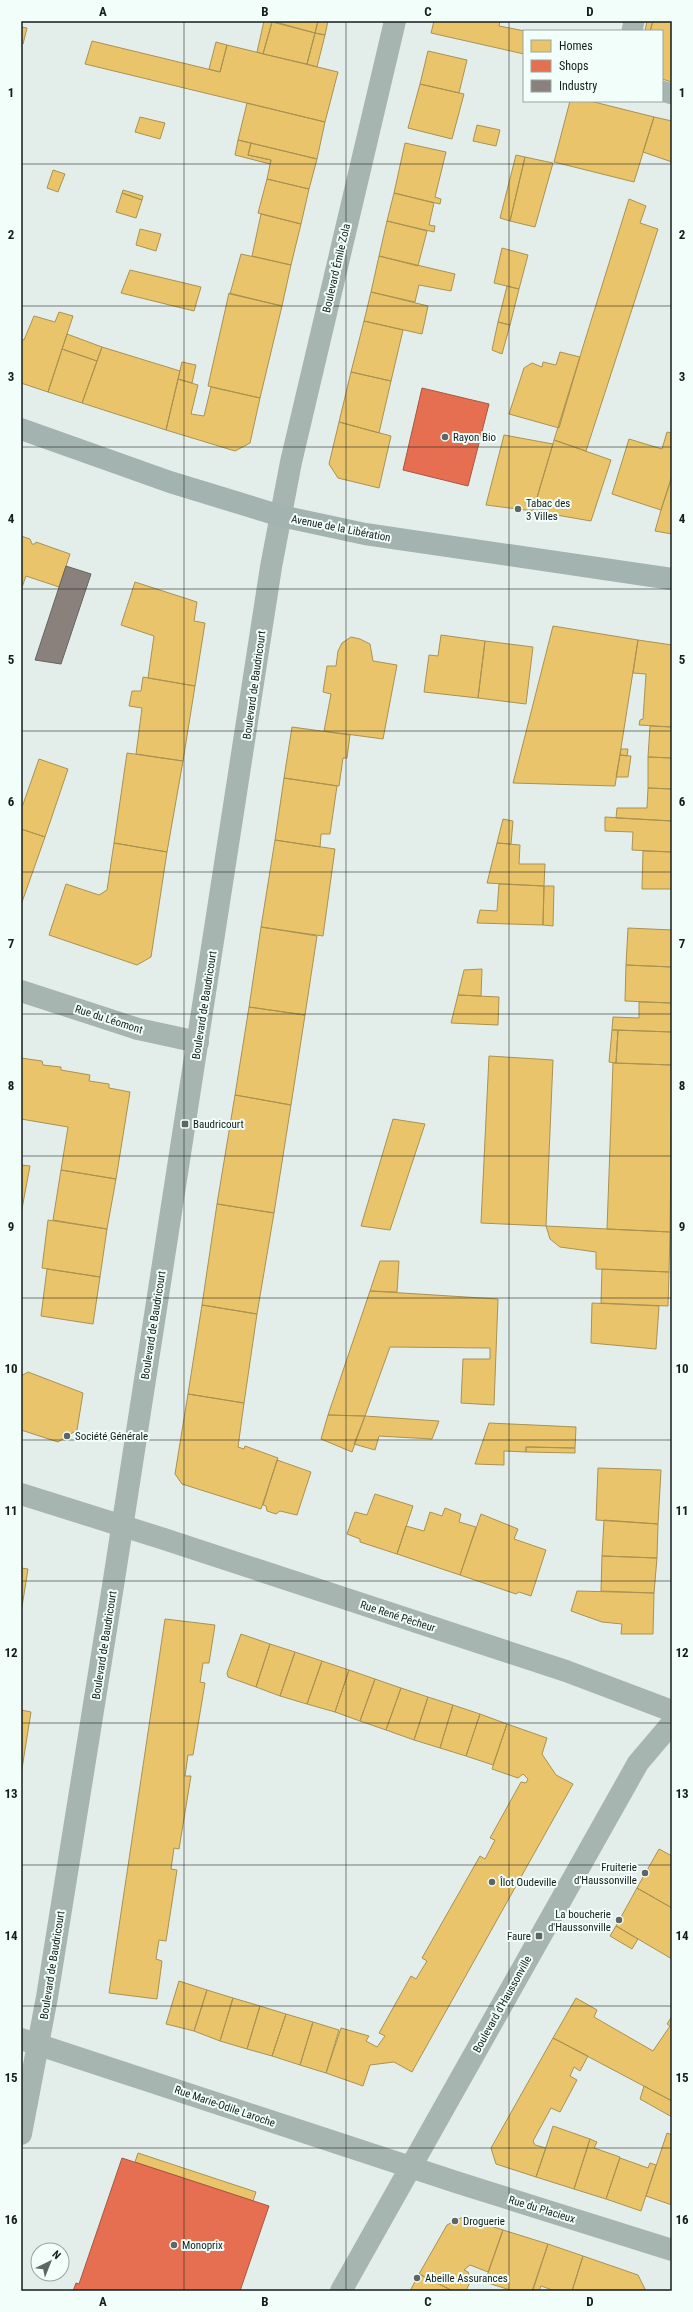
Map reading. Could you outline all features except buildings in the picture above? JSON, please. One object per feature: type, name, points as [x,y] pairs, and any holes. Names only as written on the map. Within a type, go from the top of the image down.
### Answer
[{"type":"main road","name":"Avenue de la Libération","points":[[21,429],[170,482],[281,516],[365,534],[672,577]]},
{"type":"street","name":"Boulevard Émile Zola","points":[[281,516],[291,462],[395,21]]},
{"type":"street","name":"Boulevard de Baudricourt","points":[[21,2134],[30,2042],[122,1527],[281,516]]},
{"type":"street","name":"Rue du Léomont","points":[[21,991],[138,1029],[198,1042]]},
{"type":"street","name":"Rue René Pêcheur","points":[[21,1494],[164,1539],[566,1671],[672,1711]]},
{"type":"street","name":"Boulevard d'Haussonville","points":[[341,2291],[412,2168],[539,1936],[638,1763],[672,1723]]},
{"type":"street","name":"Rue Marie-Odile Laroche","points":[[30,2042],[412,2168]]},
{"type":"street","name":"Rue du Placieux","points":[[412,2168],[672,2250]]},
{"type":"place","name":"Rayon Bio","points":[[445,437]]},
{"type":"place","name":"Tabac des 3 Villes","points":[[518,509]]},
{"type":"place","name":"Baudricourt","points":[[185,1124]]},
{"type":"place","name":"Société Générale","points":[[67,1436]]},
{"type":"place","name":"Fruiterie d'Haussonville","points":[[645,1873]]},
{"type":"place","name":"Îlot Oudeville","points":[[492,1882]]},
{"type":"place","name":"La boucherie d'Haussonville","points":[[619,1920]]},
{"type":"place","name":"Faure","points":[[539,1936]]},
{"type":"place","name":"Droguerie","points":[[455,2221]]},
{"type":"place","name":"Monoprix","points":[[174,2245]]},
{"type":"place","name":"Abeille Assurances","points":[[417,2278]]}]
